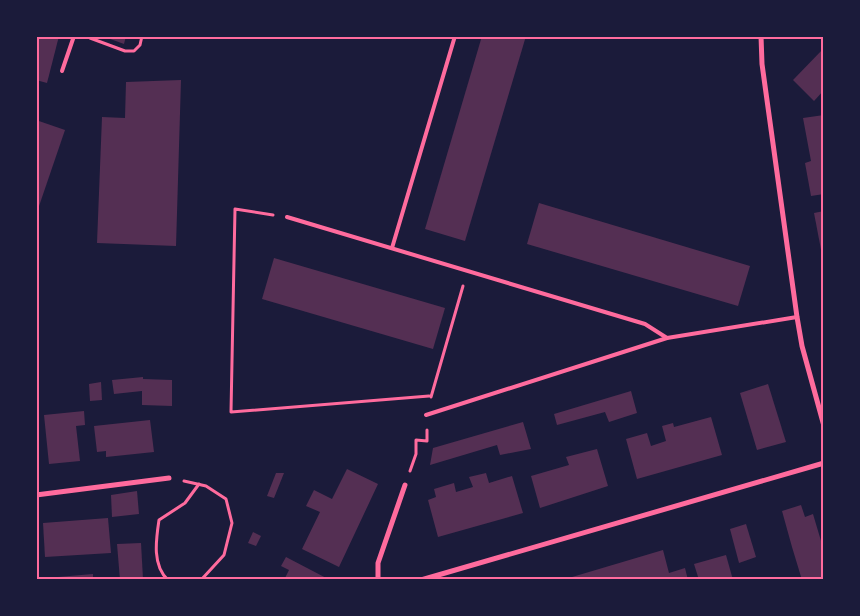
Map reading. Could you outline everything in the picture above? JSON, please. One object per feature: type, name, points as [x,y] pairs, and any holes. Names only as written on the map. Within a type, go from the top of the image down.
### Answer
[{"type":"street","points":[[760,36],[762,64],[797,317],[802,346],[824,426]]},
{"type":"street","points":[[421,580],[824,463]]},
{"type":"street","points":[[36,495],[169,478]]},
{"type":"street","points":[[378,580],[378,563],[405,485]]},
{"type":"lane","points":[[62,72],[74,36]]},
{"type":"lane","points":[[392,248],[455,36]]},
{"type":"lane","points":[[287,217],[645,324],[667,338]]},
{"type":"lane","points":[[426,415],[667,338],[797,317]]},
{"type":"path","points":[[85,36],[125,51],[134,51],[140,45],[142,36]]},
{"type":"path","points":[[287,217],[235,209],[231,412],[432,396]]},
{"type":"path","points":[[405,485],[416,454],[416,440],[427,441],[426,415],[467,271]]},
{"type":"path","points":[[168,580],[161,574],[156,546],[159,520],[185,503],[198,484],[206,486],[226,499],[232,523],[224,556],[201,580]]},
{"type":"building","points":[[36,36],[59,36],[47,83],[36,80]]},
{"type":"building","points":[[102,36],[126,36],[124,44]]},
{"type":"building","points":[[482,36],[526,36],[465,241],[425,229]]},
{"type":"building","points":[[824,48],[824,90],[814,101],[793,80]]},
{"type":"building","points":[[181,80],[176,246],[97,243],[102,117],[125,118],[126,82]]},
{"type":"building","points":[[824,115],[824,194],[811,196],[805,163],[811,161],[803,118]]},
{"type":"building","points":[[36,120],[65,130],[37,212],[36,212]]},
{"type":"building","points":[[539,203],[750,266],[738,306],[527,244]]},
{"type":"building","points":[[824,211],[824,260],[823,260],[814,213]]},
{"type":"building","points":[[274,258],[445,308],[433,349],[262,299]]},
{"type":"building","points":[[143,377],[143,379],[172,380],[172,406],[142,405],[142,391],[114,394],[112,380]]},
{"type":"building","points":[[101,382],[102,400],[90,401],[89,384]]},
{"type":"building","points":[[768,384],[786,442],[757,450],[740,393]]},
{"type":"building","points":[[631,391],[637,413],[609,422],[605,412],[557,425],[554,414]]},
{"type":"building","points":[[84,411],[85,425],[76,426],[80,461],[49,464],[44,415]]},
{"type":"building","points":[[711,417],[722,455],[637,479],[626,439],[647,433],[651,446],[666,441],[662,426],[673,423],[674,427]]},
{"type":"building","points":[[150,420],[154,452],[106,457],[106,451],[97,452],[94,426]]},
{"type":"building","points":[[523,422],[531,449],[500,455],[497,445],[430,465],[433,448]]},
{"type":"building","points":[[597,449],[608,486],[540,508],[531,476],[569,465],[566,457]]},
{"type":"building","points":[[347,469],[378,484],[339,567],[302,549],[320,512],[306,506],[314,490],[332,499]]},
{"type":"building","points":[[276,473],[284,473],[274,498],[267,496]]},
{"type":"building","points":[[486,473],[489,483],[512,476],[523,513],[438,537],[428,500],[436,497],[434,489],[454,483],[456,492],[473,487],[469,477]]},
{"type":"building","points":[[137,491],[139,514],[112,517],[111,495]]},
{"type":"building","points":[[801,505],[805,517],[813,514],[824,551],[824,580],[802,580],[782,511]]},
{"type":"building","points":[[108,518],[111,553],[45,557],[43,523]]},
{"type":"building","points":[[746,524],[756,557],[739,563],[730,529]]},
{"type":"building","points":[[253,532],[261,536],[256,546],[248,543]]},
{"type":"building","points":[[141,543],[143,579],[120,580],[117,544]]},
{"type":"building","points":[[663,550],[669,573],[685,568],[688,580],[562,580]]},
{"type":"building","points":[[726,555],[733,580],[699,580],[694,564]]},
{"type":"building","points":[[286,557],[330,580],[284,580],[289,570],[281,566]]},
{"type":"building","points":[[93,574],[93,580],[46,580],[46,578]]}]
